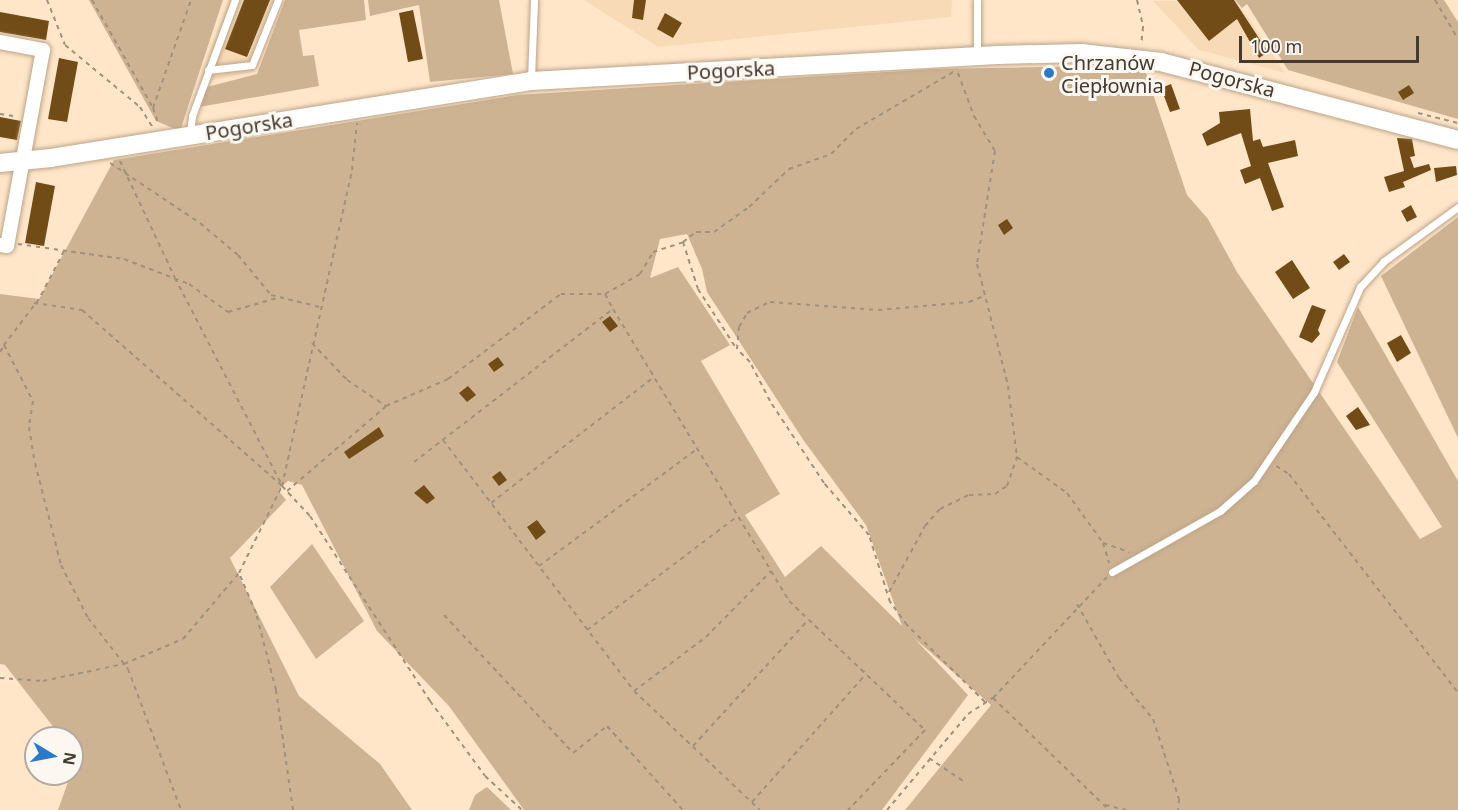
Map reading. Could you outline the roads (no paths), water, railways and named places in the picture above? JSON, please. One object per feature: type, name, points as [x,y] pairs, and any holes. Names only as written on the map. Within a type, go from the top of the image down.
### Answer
[{"type":"street","points":[[0,42],[43,50],[32,120],[7,246],[6,244]]},
{"type":"street","name":"Pogorska","points":[[0,163],[22,162],[531,81],[957,64],[977,56],[1081,54],[1139,59],[1190,68],[1458,140]]},
{"type":"lane","points":[[190,136],[192,116],[235,0]]},
{"type":"lane","points":[[208,70],[252,65],[278,0]]},
{"type":"lane","points":[[531,81],[534,0]]},
{"type":"lane","points":[[977,0],[977,56]]},
{"type":"lane","points":[[1112,572],[1220,511],[1242,494],[1268,461],[1309,401],[1327,366],[1360,287],[1384,261],[1458,207]]},
{"type":"place","name":"Chrzanów Ciepłownia","points":[[1049,73]]}]
